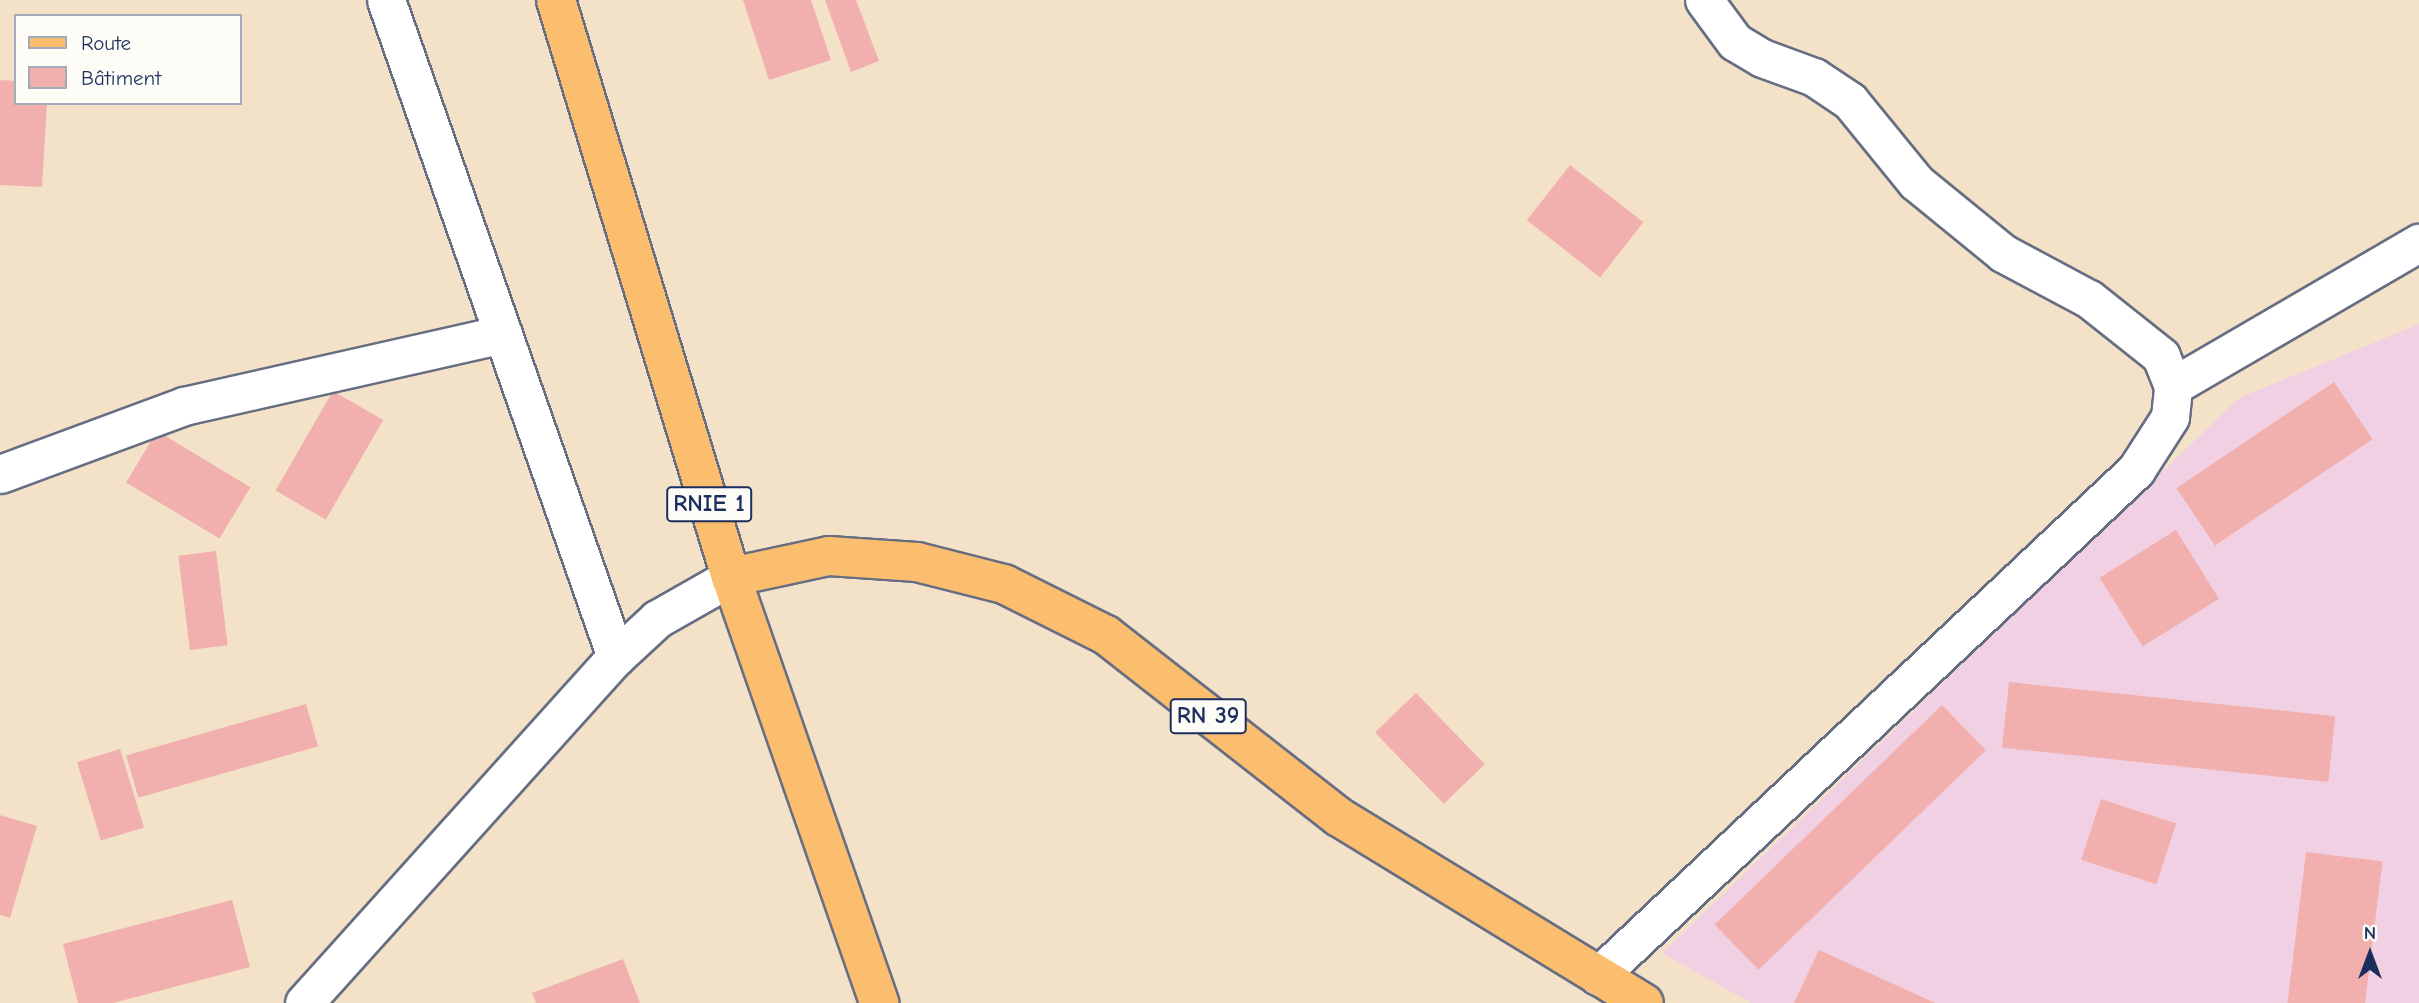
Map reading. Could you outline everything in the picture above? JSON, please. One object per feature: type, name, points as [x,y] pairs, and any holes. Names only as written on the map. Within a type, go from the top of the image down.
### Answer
[{"type":"main road","name":"RNIE 1","points":[[556,0],[731,577],[879,1003]]},
{"type":"main road","name":"RN 39","points":[[731,577],[829,555],[916,562],[1004,584],[1106,635],[1339,817],[1644,1003]]},
{"type":"street","points":[[386,0],[616,657]]},
{"type":"street","points":[[1598,976],[2136,470],[2170,417],[2173,386],[2161,356],[2089,299],[2003,253],[1916,182],[1850,101],[1814,77],[1762,58],[1735,42],[1704,0]]},
{"type":"street","points":[[2173,386],[2419,243]]},
{"type":"street","points":[[0,474],[184,406],[503,334]]},
{"type":"street","points":[[304,1003],[616,657],[657,619],[731,577]]},
{"type":"shaded area","points":[[2419,324],[2419,1003],[1751,1003],[1662,953],[2239,398]]},
{"type":"building","points":[[743,0],[811,0],[831,60],[769,80]]},
{"type":"building","points":[[825,0],[856,0],[879,61],[851,72]]},
{"type":"building","points":[[0,80],[14,81],[14,105],[47,105],[42,187],[0,185]]},
{"type":"building","points":[[1570,165],[1643,222],[1600,277],[1527,220]]},
{"type":"building","points":[[2334,382],[2373,439],[2215,545],[2176,488]]},
{"type":"building","points":[[333,391],[383,420],[326,520],[276,491]]},
{"type":"building","points":[[157,431],[250,487],[220,539],[126,482]]},
{"type":"building","points":[[2176,530],[2219,599],[2143,646],[2100,578]]},
{"type":"building","points":[[216,551],[228,645],[190,650],[178,556]]},
{"type":"building","points":[[2009,682],[2335,716],[2328,782],[2002,748]]},
{"type":"building","points":[[1416,693],[1485,764],[1444,804],[1375,733]]},
{"type":"building","points":[[306,704],[318,746],[138,798],[126,756]]},
{"type":"building","points":[[1942,705],[1986,750],[1758,970],[1715,925]]},
{"type":"building","points":[[120,749],[144,827],[101,841],[77,762]]},
{"type":"building","points":[[2101,799],[2176,823],[2156,884],[2081,860]]},
{"type":"building","points":[[0,815],[37,826],[10,918],[0,915]]},
{"type":"building","points":[[2306,852],[2382,861],[2365,1003],[2287,1003]]},
{"type":"building","points":[[232,900],[250,967],[113,1003],[78,1003],[63,944]]},
{"type":"building","points":[[1819,950],[1935,1003],[1794,1003]]},
{"type":"building","points":[[623,959],[640,1003],[536,1003],[532,993]]}]
